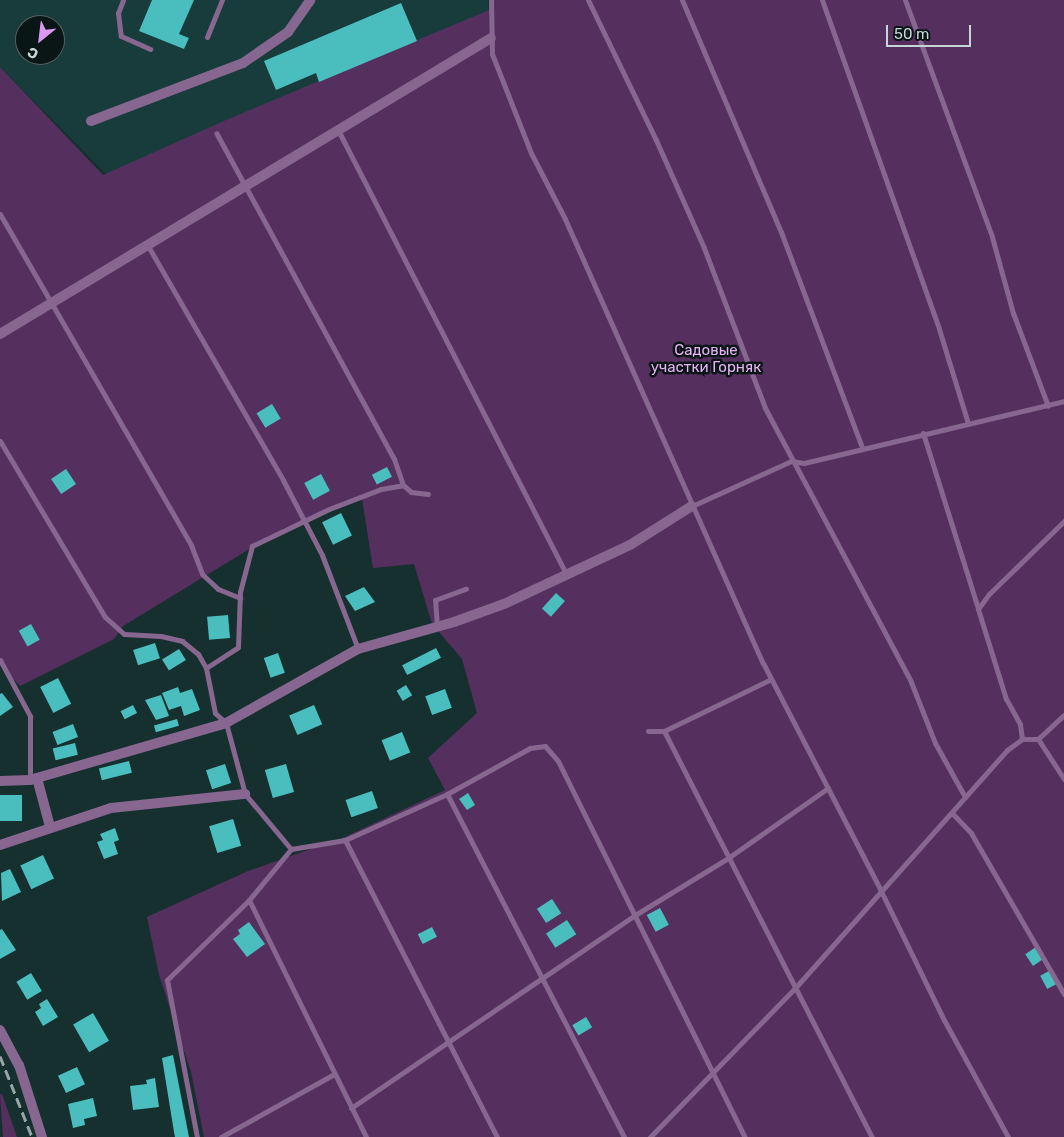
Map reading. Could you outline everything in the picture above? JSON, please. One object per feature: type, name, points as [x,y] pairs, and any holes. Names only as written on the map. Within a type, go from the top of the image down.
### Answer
[{"type":"street","points":[[92,121],[243,63],[288,32],[310,0]]},
{"type":"street","points":[[0,334],[491,38]]},
{"type":"street","points":[[0,781],[33,779],[226,723],[358,649],[437,627],[504,604],[566,573],[630,545],[692,506]]},
{"type":"street","points":[[33,779],[50,827]]},
{"type":"street","points":[[0,845],[111,808],[245,794]]},
{"type":"street","points":[[0,1030],[20,1065],[42,1137]]},
{"type":"lane","points":[[123,0],[118,13],[121,36],[150,49]]},
{"type":"lane","points":[[207,37],[222,0]]},
{"type":"lane","points":[[491,0],[492,54],[531,153],[565,219],[692,506],[771,678],[880,889],[944,1020],[1008,1137]]},
{"type":"lane","points":[[588,0],[672,176],[704,248],[748,369],[791,461],[911,682],[935,743],[966,797]]},
{"type":"lane","points":[[682,0],[781,232],[862,448]]},
{"type":"lane","points":[[822,0],[939,329],[968,423]]},
{"type":"lane","points":[[905,0],[992,237],[1013,313],[1048,406]]},
{"type":"lane","points":[[338,130],[566,573]]},
{"type":"lane","points":[[216,133],[394,459],[403,485],[411,492],[428,494]]},
{"type":"lane","points":[[0,214],[50,304],[191,545],[202,574],[218,589],[240,598]]},
{"type":"lane","points":[[148,246],[283,480],[304,524],[322,555],[358,649]]},
{"type":"lane","points":[[692,506],[791,461],[804,463],[923,433],[1064,401]]},
{"type":"lane","points":[[923,433],[1006,699],[1020,724],[1022,739]]},
{"type":"lane","points":[[0,441],[105,617],[124,634],[161,636],[182,641],[198,654],[206,668],[215,713],[226,723],[245,794],[291,849]]},
{"type":"lane","points":[[206,668],[238,647],[240,598],[252,546],[304,524],[329,509],[381,489],[403,485]]},
{"type":"lane","points":[[978,609],[989,594],[1064,521]]},
{"type":"lane","points":[[437,627],[435,600],[466,589]]},
{"type":"lane","points":[[0,660],[30,716],[33,779]]},
{"type":"lane","points":[[648,731],[664,731],[771,678]]},
{"type":"lane","points":[[650,1137],[794,988],[880,889],[1022,739],[1038,739],[1064,715]]},
{"type":"lane","points":[[664,731],[872,1137]]},
{"type":"lane","points":[[1038,739],[1064,779]]},
{"type":"lane","points":[[197,1137],[167,980],[249,900],[291,849],[345,840],[446,794],[530,748],[545,746],[558,761],[745,1137]]},
{"type":"lane","points":[[351,1108],[449,1043],[634,915],[728,858],[828,788]]},
{"type":"lane","points":[[446,794],[624,1137]]},
{"type":"lane","points":[[952,813],[971,833],[1064,994]]},
{"type":"lane","points":[[345,840],[497,1137]]},
{"type":"lane","points":[[249,900],[366,1137]]},
{"type":"lane","points":[[221,1137],[334,1074]]},
{"type":"shaded area","points":[[0,0],[488,0],[489,10],[106,174],[0,67]]},
{"type":"green space","name":"Садовые участки Горняк","points":[[489,0],[1064,0],[1064,1137],[204,1137],[191,1072],[159,975],[147,917],[248,871],[345,837],[445,790],[428,758],[477,713],[462,659],[432,624],[414,564],[373,568],[362,499],[284,528],[123,626],[114,639],[20,686],[0,665],[0,67],[103,175],[226,120],[489,10]]},
{"type":"green space","points":[[0,1094],[2,1094],[17,1137],[3,1137]]},
{"type":"building","points":[[152,0],[194,0],[179,34],[189,38],[184,49],[139,31]]},
{"type":"building","points":[[401,3],[417,41],[319,82],[316,73],[276,90],[264,61]]},
{"type":"building","points":[[272,404],[281,419],[265,428],[257,413]]},
{"type":"building","points":[[387,467],[392,477],[377,485],[372,475]]},
{"type":"building","points":[[66,469],[76,484],[61,494],[51,479]]},
{"type":"building","points":[[321,474],[330,491],[313,500],[304,483]]},
{"type":"building","points":[[341,513],[352,535],[333,545],[322,522]]},
{"type":"building","points":[[364,587],[375,602],[355,611],[345,596]]},
{"type":"building","points":[[556,593],[565,601],[551,617],[542,609]]},
{"type":"building","points":[[228,615],[230,638],[209,640],[207,617]]},
{"type":"building","points":[[31,624],[40,640],[27,647],[19,631]]},
{"type":"building","points":[[155,643],[160,658],[138,665],[133,650]]},
{"type":"building","points":[[436,648],[441,658],[407,675],[402,665]]},
{"type":"building","points":[[179,649],[186,660],[169,671],[162,660]]},
{"type":"building","points":[[278,653],[285,673],[271,678],[264,658]]},
{"type":"building","points":[[58,678],[71,704],[53,713],[40,687]]},
{"type":"building","points":[[406,685],[412,695],[403,701],[397,691]]},
{"type":"building","points":[[178,687],[180,693],[192,689],[200,710],[184,716],[181,706],[169,710],[162,693]]},
{"type":"building","points":[[445,689],[452,708],[432,715],[425,696]]},
{"type":"building","points":[[2,693],[13,707],[0,716],[0,694]]},
{"type":"building","points":[[161,695],[169,716],[156,720],[145,700]]},
{"type":"building","points":[[133,705],[137,713],[125,719],[121,711]]},
{"type":"building","points":[[314,705],[322,724],[297,735],[289,716]]},
{"type":"building","points":[[177,719],[179,726],[156,732],[154,726]]},
{"type":"building","points":[[73,724],[78,737],[57,745],[52,732]]},
{"type":"building","points":[[402,732],[410,752],[390,761],[382,740]]},
{"type":"building","points":[[75,743],[78,755],[56,760],[53,749]]},
{"type":"building","points":[[129,761],[132,773],[102,780],[99,768]]},
{"type":"building","points":[[225,764],[231,783],[212,789],[206,770]]},
{"type":"building","points":[[286,764],[294,792],[273,798],[265,770]]},
{"type":"building","points":[[372,791],[378,808],[351,817],[346,800]]},
{"type":"building","points":[[468,793],[475,805],[467,810],[459,799]]},
{"type":"building","points":[[0,795],[22,795],[22,821],[0,821]]},
{"type":"building","points":[[233,819],[241,846],[217,853],[209,826]]},
{"type":"building","points":[[115,828],[119,840],[114,842],[118,854],[104,859],[97,842],[103,840],[100,834]]},
{"type":"building","points":[[43,855],[54,879],[31,889],[20,866]]},
{"type":"building","points":[[10,869],[21,892],[2,901],[1,873]]},
{"type":"building","points":[[552,899],[561,913],[546,923],[537,909]]},
{"type":"building","points":[[660,908],[669,925],[656,932],[647,915]]},
{"type":"building","points":[[567,920],[576,934],[555,948],[546,934]]},
{"type":"building","points":[[249,922],[265,944],[247,957],[233,939],[240,934],[238,930]]},
{"type":"building","points":[[432,927],[437,937],[423,944],[418,934]]},
{"type":"building","points":[[2,929],[16,950],[0,959],[0,930]]},
{"type":"building","points":[[1036,947],[1044,959],[1033,966],[1025,954]]},
{"type":"building","points":[[1049,971],[1056,984],[1047,989],[1040,976]]},
{"type":"building","points":[[31,973],[42,991],[27,1000],[16,982]]},
{"type":"building","points":[[47,999],[58,1017],[43,1026],[35,1012],[41,1008],[39,1004]]},
{"type":"building","points":[[93,1013],[109,1041],[89,1052],[73,1024]]},
{"type":"building","points":[[586,1017],[592,1027],[578,1036],[572,1025]]},
{"type":"building","points":[[173,1055],[189,1137],[175,1137],[174,1132],[162,1058]]},
{"type":"building","points":[[77,1067],[85,1084],[66,1093],[58,1076]]},
{"type":"building","points":[[155,1078],[159,1107],[133,1110],[130,1086],[147,1084],[146,1080]]},
{"type":"building","points":[[93,1098],[97,1116],[84,1119],[85,1125],[73,1128],[68,1104]]},
{"type":"railway","points":[[0,1056],[32,1137]]}]
